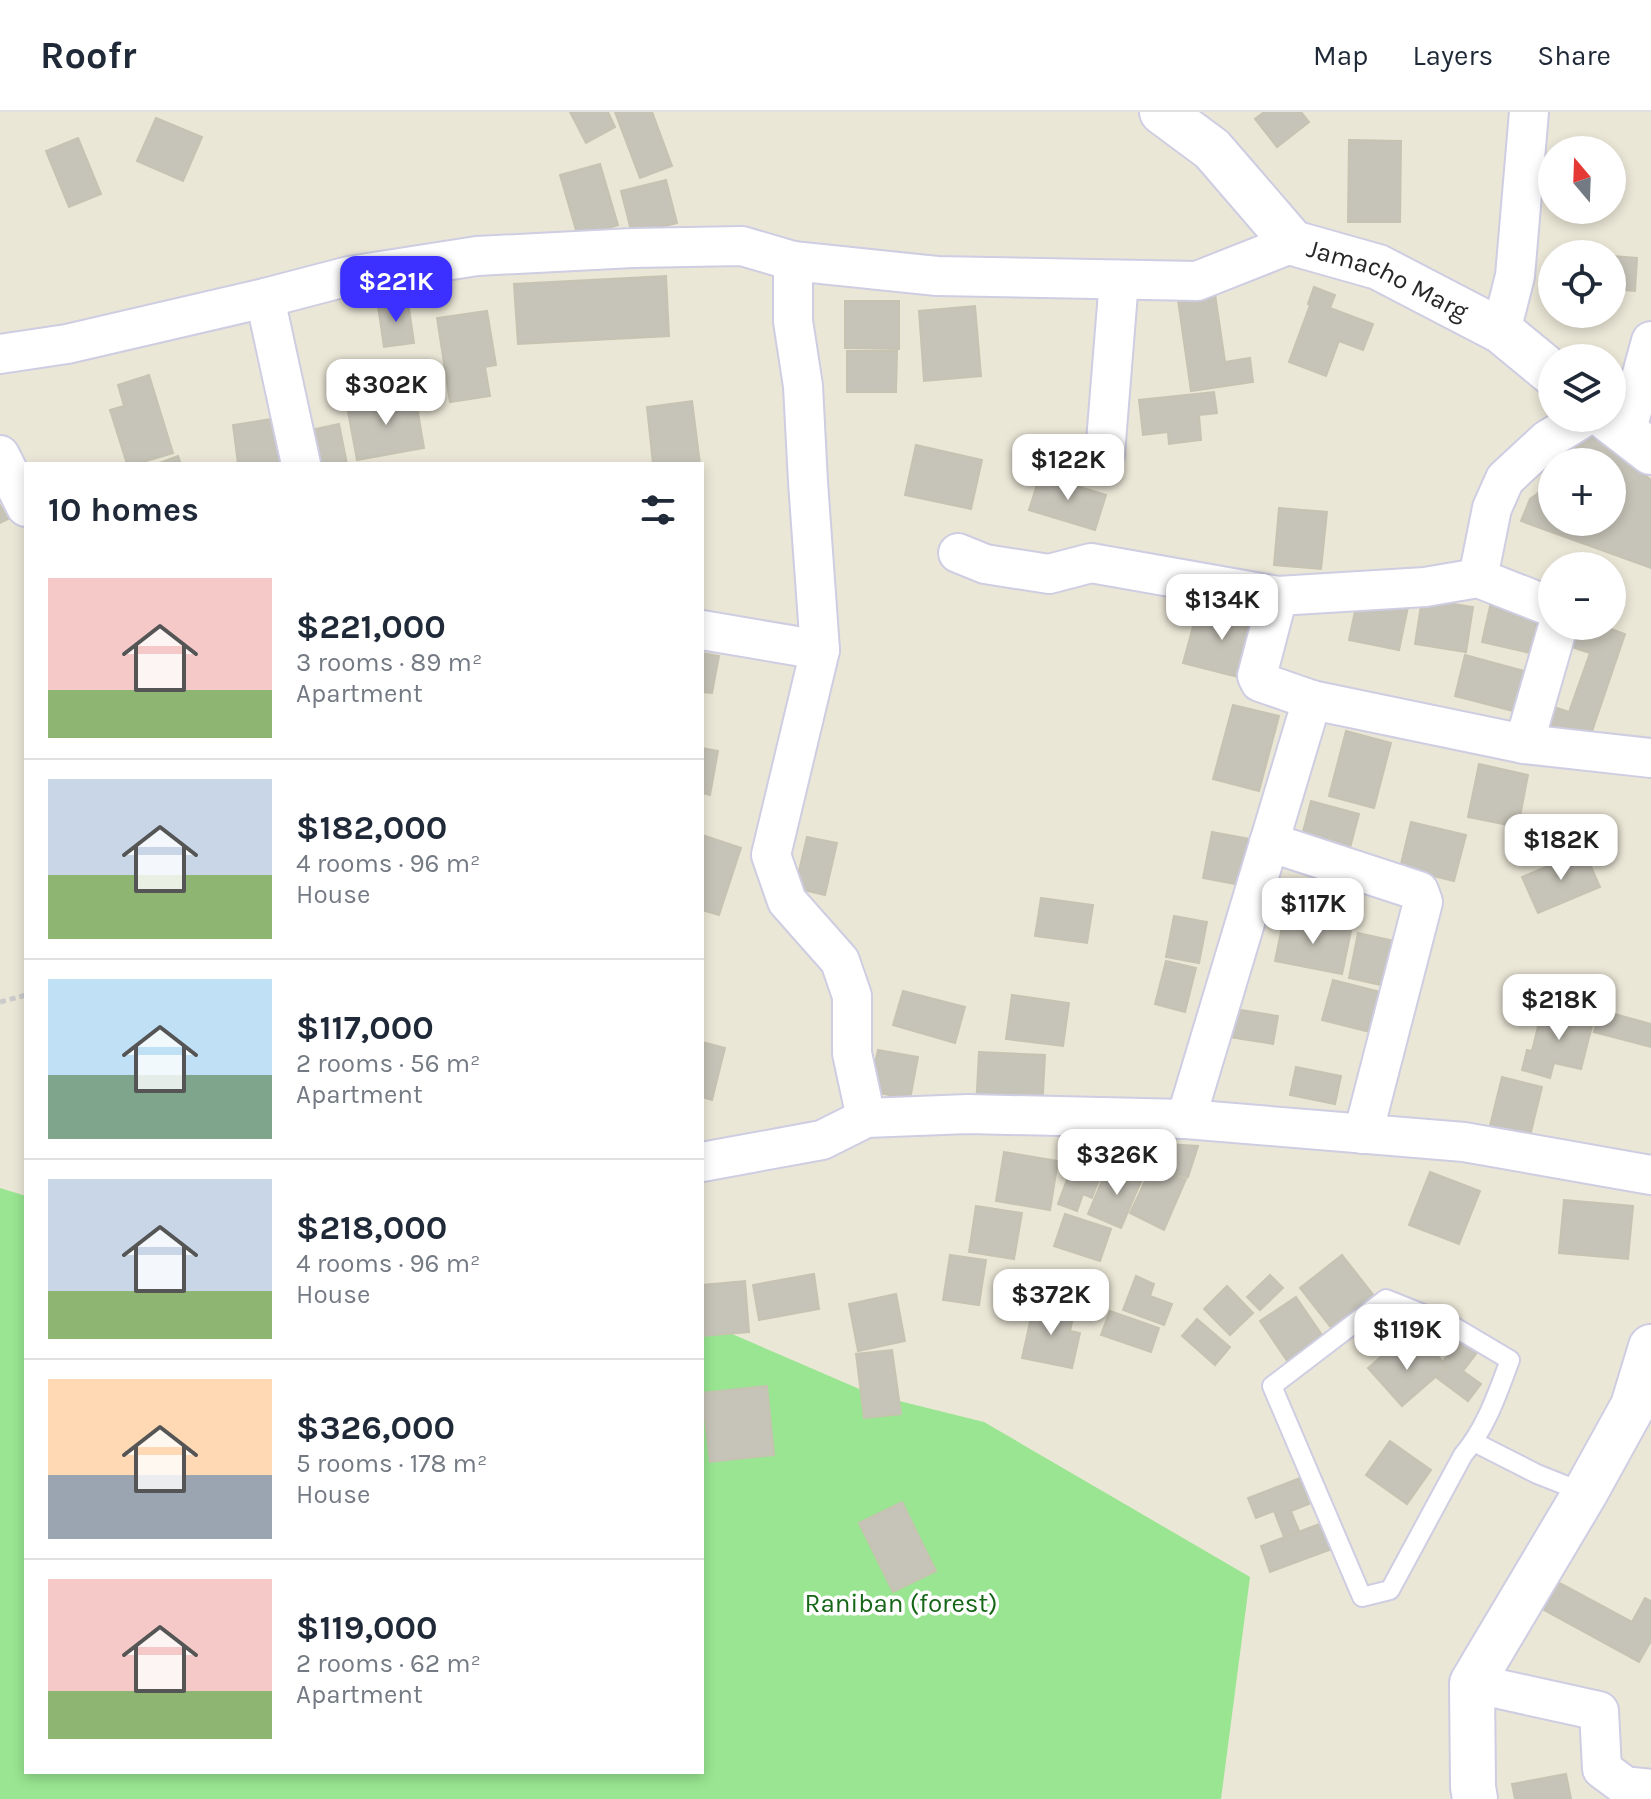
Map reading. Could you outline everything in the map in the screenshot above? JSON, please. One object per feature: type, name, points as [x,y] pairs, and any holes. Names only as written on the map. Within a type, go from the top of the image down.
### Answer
[{"type":"street","name":"Jamacho Marg","points":[[1162,112],[1212,149],[1293,243],[1378,267],[1501,331],[1538,361]]},
{"type":"street","points":[[1501,331],[1515,276],[1529,112]]},
{"type":"street","points":[[0,354],[67,344],[349,276],[477,256],[742,246],[793,261],[937,276],[1197,281],[1293,243]]},
{"type":"street","points":[[793,261],[793,321],[803,386],[820,650],[771,855],[787,901],[840,961],[852,996],[852,1053],[866,1118]]},
{"type":"street","points":[[1105,454],[1119,280]]},
{"type":"street","points":[[265,298],[301,462]]},
{"type":"street","points":[[1628,434],[1651,341]]},
{"type":"street","points":[[1478,578],[1492,508],[1505,479],[1547,440],[1560,432]]},
{"type":"street","points":[[0,455],[24,503]]},
{"type":"street","points":[[958,553],[985,564],[1049,574],[1091,563],[1278,596],[1425,587],[1478,578],[1538,602]]},
{"type":"street","points":[[1278,596],[1257,676],[1260,682],[1312,700],[1524,744],[1651,758]]},
{"type":"street","points":[[704,630],[820,650]]},
{"type":"street","points":[[1524,744],[1554,640]]},
{"type":"street","points":[[1186,1119],[1312,700]]},
{"type":"street","points":[[1269,842],[1419,891],[1423,902],[1363,1134]]},
{"type":"street","points":[[704,1162],[822,1140],[866,1118],[968,1114],[1186,1119],[1464,1142],[1651,1175]]},
{"type":"street","points":[[1475,1799],[1472,1683],[1633,1406],[1651,1347]]},
{"type":"street","points":[[1472,1683],[1599,1711],[1602,1769],[1625,1786],[1651,1789]]},
{"type":"lane","points":[[1386,1299],[1451,1325],[1510,1360],[1474,1442],[1463,1455],[1390,1590],[1362,1597],[1272,1386],[1386,1299]]},
{"type":"lane","points":[[1474,1442],[1537,1474],[1585,1493]]},
{"type":"path","points":[[0,1002],[24,996]]},
{"type":"green space","name":"Raniban (forest)","points":[[0,1188],[24,1195],[24,1774],[704,1774],[704,1322],[871,1394],[984,1422],[1250,1577],[1221,1799],[0,1799]]},
{"type":"building","points":[[570,112],[608,112],[615,127],[586,143]]},
{"type":"building","points":[[615,112],[652,112],[672,166],[640,178]]},
{"type":"building","points":[[1264,112],[1301,112],[1309,122],[1277,147],[1255,119]]},
{"type":"building","points":[[156,118],[202,137],[183,181],[137,161]]},
{"type":"building","points":[[78,138],[101,194],[69,207],[46,151]]},
{"type":"building","points":[[1349,140],[1401,141],[1400,222],[1348,222]]},
{"type":"building","points":[[600,164],[618,225],[578,237],[560,175]]},
{"type":"building","points":[[666,180],[677,223],[632,234],[621,191]]},
{"type":"building","points":[[1626,257],[1637,258],[1635,291],[1626,290]]},
{"type":"building","points":[[666,276],[669,336],[518,344],[514,284]]},
{"type":"building","points":[[1314,287],[1335,295],[1330,308],[1373,324],[1363,350],[1339,341],[1326,376],[1289,362]]},
{"type":"building","points":[[1215,294],[1225,362],[1250,358],[1253,382],[1191,391],[1178,300]]},
{"type":"building","points":[[845,301],[899,301],[899,349],[845,348]]},
{"type":"building","points":[[408,302],[414,343],[384,347],[378,306]]},
{"type":"building","points":[[975,306],[981,376],[924,381],[919,311]]},
{"type":"building","points":[[487,311],[496,365],[485,367],[490,396],[450,402],[437,318]]},
{"type":"building","points":[[847,351],[897,351],[896,392],[847,392]]},
{"type":"building","points":[[149,375],[173,453],[143,462],[126,462],[110,410],[124,406],[118,385]]},
{"type":"building","points":[[1214,392],[1217,413],[1199,415],[1201,440],[1169,444],[1168,432],[1143,435],[1139,400]]},
{"type":"building","points":[[415,395],[424,448],[357,460],[347,406]]},
{"type":"building","points":[[692,401],[700,462],[653,462],[647,407]]},
{"type":"building","points":[[278,418],[285,462],[238,462],[233,425]]},
{"type":"building","points":[[339,424],[347,462],[313,462],[306,431]]},
{"type":"building","points":[[1589,432],[1595,432],[1613,448],[1575,448]]},
{"type":"building","points":[[916,445],[982,460],[971,509],[905,495]]},
{"type":"building","points":[[178,456],[180,462],[162,462]]},
{"type":"building","points":[[1626,459],[1651,480],[1651,568],[1626,559],[1626,552],[1607,552],[1562,536],[1626,536]]},
{"type":"building","points":[[1040,475],[1106,495],[1095,530],[1029,510]]},
{"type":"building","points":[[1537,494],[1538,527],[1521,521],[1530,499]]},
{"type":"building","points":[[0,505],[8,519],[0,523]]},
{"type":"building","points":[[1279,508],[1327,512],[1321,569],[1274,565]]},
{"type":"building","points":[[1359,592],[1409,602],[1399,650],[1349,640]]},
{"type":"building","points":[[1422,599],[1473,607],[1466,652],[1415,644]]},
{"type":"building","points":[[1491,602],[1538,613],[1530,653],[1482,642]]},
{"type":"building","points":[[1199,605],[1261,622],[1246,679],[1183,663]]},
{"type":"building","points":[[1571,640],[1623,640],[1588,743],[1540,727],[1548,705],[1569,712],[1590,653],[1569,646]]},
{"type":"building","points":[[704,653],[719,656],[712,693],[704,692]]},
{"type":"building","points":[[1465,655],[1524,671],[1513,711],[1455,696]]},
{"type":"building","points":[[1233,705],[1279,716],[1259,791],[1213,779]]},
{"type":"building","points":[[1346,731],[1391,743],[1374,808],[1329,796]]},
{"type":"building","points":[[704,748],[718,751],[710,795],[704,794]]},
{"type":"building","points":[[1479,764],[1528,775],[1518,827],[1468,817]]},
{"type":"building","points":[[1311,801],[1359,814],[1347,859],[1299,847]]},
{"type":"building","points":[[1411,822],[1466,835],[1454,881],[1400,868]]},
{"type":"building","points":[[1212,832],[1250,839],[1241,885],[1203,878]]},
{"type":"building","points":[[704,836],[741,848],[719,915],[704,911]]},
{"type":"building","points":[[807,837],[837,843],[825,895],[795,888]]},
{"type":"building","points":[[1584,851],[1600,887],[1538,913],[1522,877]]},
{"type":"building","points":[[1041,898],[1093,905],[1087,943],[1035,936]]},
{"type":"building","points":[[1174,916],[1207,922],[1199,963],[1166,957]]},
{"type":"building","points":[[1284,917],[1351,931],[1342,974],[1275,961]]},
{"type":"building","points":[[1358,933],[1399,942],[1390,987],[1349,978]]},
{"type":"building","points":[[1166,961],[1196,968],[1185,1012],[1155,1004]]},
{"type":"building","points":[[1333,980],[1384,993],[1374,1033],[1322,1020]]},
{"type":"building","points":[[903,991],[965,1007],[955,1043],[893,1025]]},
{"type":"building","points":[[1012,995],[1069,1003],[1063,1046],[1006,1039]]},
{"type":"building","points":[[1543,1006],[1594,1018],[1581,1069],[1554,1063],[1550,1078],[1522,1070],[1527,1050],[1532,1051]]},
{"type":"building","points":[[1235,1009],[1278,1016],[1273,1044],[1229,1037]]},
{"type":"building","points":[[1600,1010],[1651,1024],[1651,1047],[1594,1032]]},
{"type":"building","points":[[704,1043],[725,1048],[712,1100],[704,1098]]},
{"type":"building","points":[[878,1050],[918,1057],[910,1099],[869,1091]]},
{"type":"building","points":[[979,1052],[1045,1055],[1042,1111],[976,1108]]},
{"type":"building","points":[[1296,1067],[1341,1076],[1335,1104],[1290,1095]]},
{"type":"building","points":[[1502,1077],[1542,1087],[1528,1144],[1488,1134]]},
{"type":"building","points":[[1148,1143],[1198,1146],[1188,1177],[1145,1169]]},
{"type":"building","points":[[1004,1152],[1058,1161],[1050,1210],[996,1201]]},
{"type":"building","points":[[1127,1164],[1145,1172],[1121,1228],[1088,1214],[1104,1176],[1119,1183]]},
{"type":"building","points":[[1071,1169],[1099,1179],[1092,1198],[1083,1194],[1077,1211],[1058,1204]]},
{"type":"building","points":[[1150,1171],[1186,1179],[1164,1230],[1130,1213]]},
{"type":"building","points":[[1430,1172],[1480,1191],[1459,1244],[1409,1225]]},
{"type":"building","points":[[1564,1200],[1633,1206],[1628,1259],[1559,1253]]},
{"type":"building","points":[[976,1206],[1022,1213],[1014,1259],[969,1252]]},
{"type":"building","points":[[1065,1214],[1111,1229],[1100,1261],[1054,1246]]},
{"type":"building","points":[[950,1255],[986,1260],[979,1305],[943,1300]]},
{"type":"building","points":[[1342,1255],[1375,1297],[1333,1330],[1300,1288]]},
{"type":"building","points":[[814,1274],[819,1309],[759,1320],[753,1285]]},
{"type":"building","points":[[1270,1275],[1283,1288],[1260,1310],[1247,1297]]},
{"type":"building","points":[[1136,1276],[1154,1284],[1150,1296],[1172,1304],[1164,1325],[1123,1310]]},
{"type":"building","points":[[745,1281],[749,1332],[704,1336],[704,1285]]},
{"type":"building","points":[[1227,1286],[1253,1313],[1230,1335],[1204,1309]]},
{"type":"building","points":[[896,1294],[905,1341],[858,1351],[849,1304]]},
{"type":"building","points":[[1296,1297],[1324,1338],[1288,1362],[1260,1321]]},
{"type":"building","points":[[1034,1304],[1074,1313],[1070,1331],[1080,1333],[1072,1368],[1022,1358]]},
{"type":"building","points":[[1110,1311],[1159,1328],[1151,1352],[1101,1335]]},
{"type":"building","points":[[1197,1319],[1230,1347],[1215,1365],[1182,1336]]},
{"type":"building","points":[[1462,1336],[1479,1350],[1463,1371],[1481,1384],[1468,1401],[1433,1375]]},
{"type":"building","points":[[1398,1342],[1414,1360],[1429,1346],[1447,1367],[1402,1406],[1368,1368]]},
{"type":"building","points":[[892,1350],[901,1414],[864,1418],[856,1354]]},
{"type":"building","points":[[767,1386],[774,1455],[710,1462],[704,1393]]},
{"type":"building","points":[[1390,1441],[1431,1470],[1407,1504],[1366,1475]]},
{"type":"building","points":[[1300,1478],[1309,1504],[1291,1511],[1299,1531],[1284,1537],[1274,1511],[1256,1518],[1248,1498]]},
{"type":"building","points":[[902,1502],[936,1571],[893,1592],[859,1523]]},
{"type":"building","points":[[1322,1523],[1332,1549],[1270,1572],[1261,1546]]},
{"type":"building","points":[[1552,1579],[1632,1622],[1645,1598],[1651,1601],[1651,1641],[1639,1662],[1537,1606]]},
{"type":"building","points":[[1566,1774],[1571,1799],[1515,1799],[1512,1784]]}]
